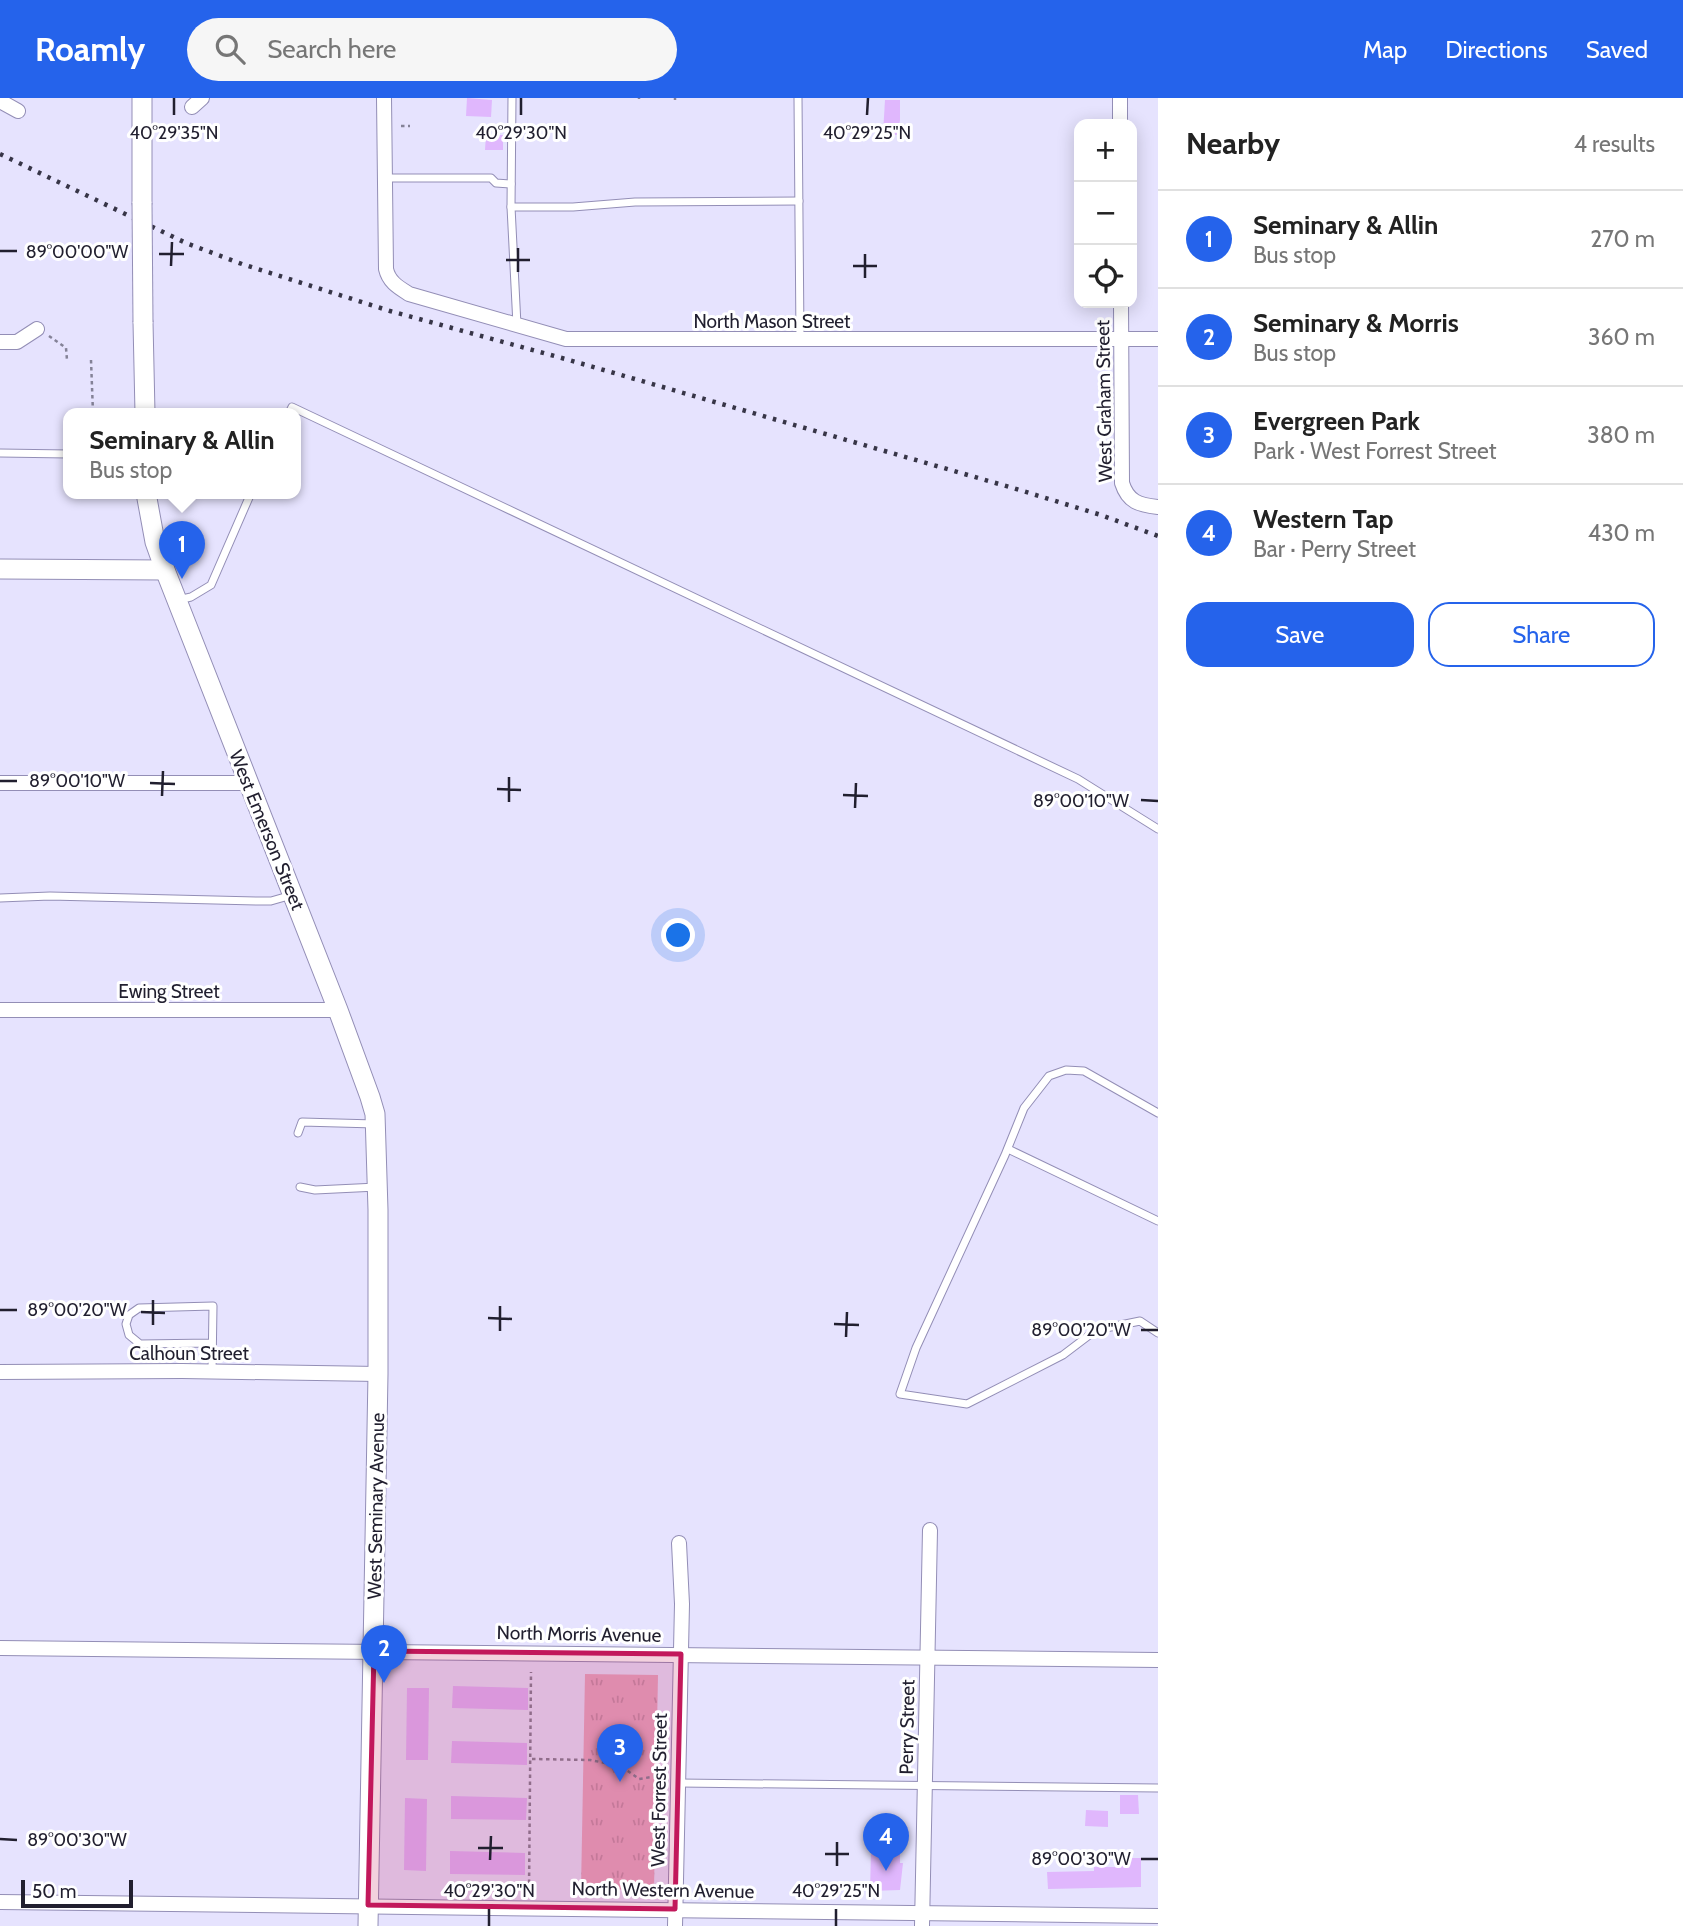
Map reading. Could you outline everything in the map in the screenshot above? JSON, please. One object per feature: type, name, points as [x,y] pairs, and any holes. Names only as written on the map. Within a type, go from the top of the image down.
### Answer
[{"type":"street","points":[[142,98],[145,408]]},
{"type":"street","points":[[384,98],[384,178]]},
{"type":"street","points":[[1120,98],[1121,119]]},
{"type":"street","points":[[0,101],[18,111]]},
{"type":"street","name":"North Mason Street","points":[[384,178],[386,269],[395,286],[410,294],[566,339],[1158,339]]},
{"type":"street","name":"West Graham Street","points":[[1121,308],[1122,483],[1129,498],[1143,505],[1158,507]]},
{"type":"street","points":[[0,342],[17,342],[37,329]]},
{"type":"street","name":"West Emerson Street","points":[[147,499],[155,542],[165,570],[370,1097],[376,1124],[377,1178]]},
{"type":"street","points":[[0,569],[165,570]]},
{"type":"street","points":[[0,783],[247,783]]},
{"type":"street","name":"Ewing Street","points":[[0,1010],[338,1010]]},
{"type":"street","name":"West Seminary Avenue","points":[[368,1926],[378,1374],[377,1178]]},
{"type":"street","name":"Calhoun Street","points":[[0,1372],[378,1374]]},
{"type":"street","name":"Perry Street","points":[[923,1919],[930,1530]]},
{"type":"street","name":"West Forrest Street","points":[[675,1926],[681,1654],[680,1543]]},
{"type":"street","name":"North Morris Avenue","points":[[0,1648],[1158,1660]]},
{"type":"street","name":"North Western Avenue","points":[[0,1902],[675,1909],[923,1919],[1158,1916]]},
{"type":"lane","points":[[512,98],[511,207],[517,325]]},
{"type":"lane","points":[[798,98],[800,341]]},
{"type":"lane","points":[[384,178],[491,178],[496,183],[511,184]]},
{"type":"lane","points":[[511,207],[573,207],[635,202],[799,201]]},
{"type":"lane","points":[[301,411],[1079,779],[1158,830]]},
{"type":"lane","points":[[0,453],[63,454]]},
{"type":"lane","points":[[177,601],[191,597],[211,585],[248,499]]},
{"type":"lane","points":[[0,898],[51,896],[271,901],[293,895]]},
{"type":"lane","points":[[1158,1113],[1084,1071],[1066,1070],[1049,1076],[1024,1108],[1008,1149],[916,1348],[900,1394],[967,1404],[1063,1355],[1096,1330],[1140,1321],[1158,1333]]},
{"type":"lane","points":[[298,1133],[302,1122],[376,1124]]},
{"type":"lane","points":[[1008,1149],[1158,1221]]},
{"type":"lane","points":[[300,1187],[315,1190],[377,1178]]},
{"type":"lane","points":[[212,1343],[140,1344],[130,1335],[126,1324],[129,1315],[139,1308],[213,1306],[212,1372]]},
{"type":"lane","points":[[678,1783],[1158,1788]]},
{"type":"path","points":[[401,126],[410,126]]},
{"type":"path","points":[[37,329],[66,348],[67,360]]},
{"type":"path","points":[[91,360],[93,408]]},
{"type":"path","points":[[529,1890],[531,1672]]},
{"type":"path","points":[[532,1759],[590,1760],[621,1766],[639,1779],[658,1776]]},
{"type":"highlighted area","points":[[374,1651],[681,1654],[675,1909],[368,1905]]},
{"type":"green space","points":[[585,1674],[658,1675],[654,1890],[581,1889]]},
{"type":"building","points":[[467,98],[492,100],[491,117],[466,116]]},
{"type":"building","points":[[885,100],[900,100],[897,135],[883,134]]},
{"type":"building","points":[[486,135],[503,135],[503,150],[485,150]]},
{"type":"building","points":[[453,1686],[528,1688],[528,1710],[452,1708]]},
{"type":"building","points":[[407,1688],[429,1688],[428,1760],[406,1760]]},
{"type":"building","points":[[452,1741],[527,1743],[527,1765],[451,1763]]},
{"type":"building","points":[[1120,1795],[1138,1795],[1139,1814],[1120,1814]]},
{"type":"building","points":[[451,1796],[527,1798],[526,1820],[451,1819]]},
{"type":"building","points":[[405,1798],[427,1799],[426,1871],[404,1870]]},
{"type":"building","points":[[1086,1810],[1108,1811],[1108,1827],[1085,1826]]},
{"type":"building","points":[[900,1850],[900,1863],[903,1863],[900,1890],[870,1891],[871,1852]]},
{"type":"building","points":[[450,1851],[525,1853],[525,1875],[450,1874]]},
{"type":"building","points":[[1119,1858],[1141,1858],[1141,1887],[1048,1889],[1047,1872],[1094,1871],[1094,1867],[1118,1867]]},
{"type":"railway","points":[[0,154],[186,243],[242,264],[390,311],[1013,488],[1158,536]]},
{"type":"place","name":"Seminary & Allin","points":[[182,579]]},
{"type":"place","name":"Seminary & Morris","points":[[384,1683]]},
{"type":"place","name":"Evergreen Park","points":[[620,1782]]},
{"type":"place","name":"Western Tap","points":[[886,1871]]}]
